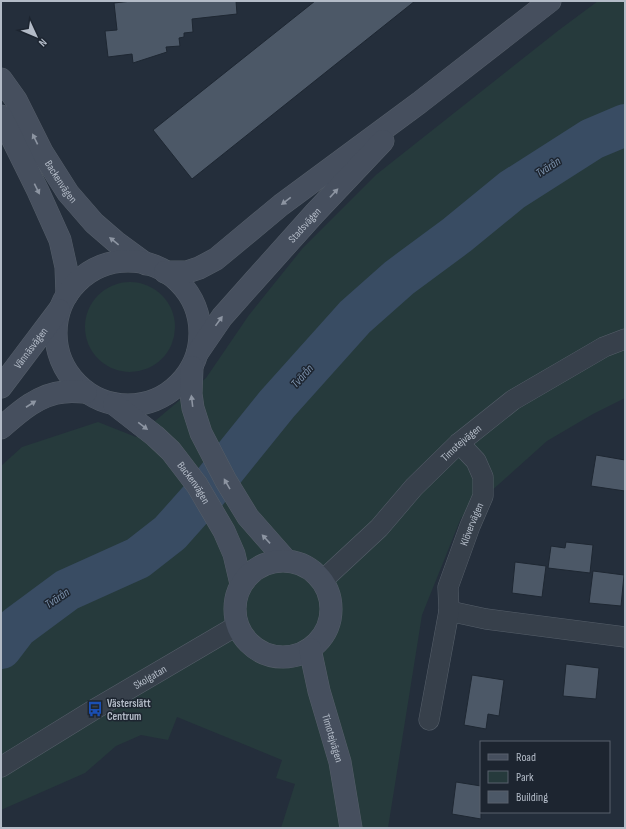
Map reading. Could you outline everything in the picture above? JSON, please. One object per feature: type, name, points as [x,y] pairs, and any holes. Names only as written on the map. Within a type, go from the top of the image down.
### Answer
[{"type":"street","name":"Stadsvägen","points":[[155,268],[187,272],[199,268],[216,258],[281,204],[419,103],[550,1]]},
{"type":"street","name":"Backenvägen","points":[[1,79],[16,100],[42,152],[68,193],[94,223],[116,242],[155,268]]},
{"type":"street","name":"Stadsvägen","points":[[194,360],[222,317],[319,209],[419,103]]},
{"type":"street","name":"Backenvägen","points":[[1,116],[60,240],[66,268],[64,302]]},
{"type":"street","points":[[99,398],[72,379],[63,364],[57,346],[56,328],[64,302],[79,281],[94,270],[110,264],[128,261],[155,268],[183,287],[195,307],[200,330],[194,360],[191,394],[193,408],[201,433],[226,481],[248,517],[285,559]]},
{"type":"street","name":"Vännäsvägen","points":[[1,387],[64,302]]},
{"type":"street","name":"Timotejvägen","points":[[323,580],[379,528],[414,487],[459,443],[513,400],[604,347],[625,338]]},
{"type":"street","points":[[1,428],[34,401],[45,396],[64,392],[137,405],[159,399],[178,386],[194,360]]},
{"type":"street","name":"Backenvägen","points":[[99,398],[155,436],[171,451],[197,485],[224,532],[234,554],[241,584]]},
{"type":"street","name":"Klövervägen","points":[[429,720],[449,611],[448,587],[470,526],[483,496],[483,477],[476,462],[459,443]]},
{"type":"street","points":[[285,559],[298,562],[312,569],[323,580],[330,594],[332,610],[326,632],[322,639],[310,649],[289,658],[266,655],[247,642],[238,625],[235,603],[241,584],[254,570],[267,562],[285,559]]},
{"type":"street","points":[[449,611],[486,619],[625,637]]},
{"type":"street","name":"Skolgatan","points":[[1,767],[84,715],[238,625]]},
{"type":"street","name":"Timotejvägen","points":[[310,649],[340,762],[351,828]]},
{"type":"green space","points":[[598,1],[625,1],[625,398],[593,414],[547,441],[461,518],[422,615],[388,828],[281,828],[295,784],[276,778],[282,760],[177,717],[168,740],[141,735],[116,746],[85,773],[1,810],[1,466],[22,447],[98,422],[136,437],[206,378],[249,315],[302,249],[377,174],[559,30]]},
{"type":"green space","points":[[130,282],[147,285],[162,295],[172,310],[175,327],[172,344],[162,359],[147,369],[130,372],[113,369],[98,359],[88,344],[85,327],[88,310],[98,295],[113,285]]},
{"type":"building","points":[[132,1],[236,1],[237,14],[192,19],[193,32],[184,33],[184,37],[179,38],[180,46],[166,47],[167,52],[133,63],[132,54],[108,57],[105,31],[117,30],[114,3]]},
{"type":"building","points":[[315,1],[415,1],[192,179],[153,130]]},
{"type":"building","points":[[596,455],[625,460],[625,491],[591,486]]},
{"type":"building","points":[[566,542],[593,545],[590,573],[548,568],[551,546],[565,548]]},
{"type":"building","points":[[515,562],[546,566],[542,597],[512,593]]},
{"type":"building","points":[[593,571],[624,575],[621,606],[589,603]]},
{"type":"building","points":[[566,664],[599,668],[596,699],[563,696]]},
{"type":"building","points":[[472,675],[504,680],[499,716],[488,714],[486,729],[464,725]]},
{"type":"building","points":[[456,782],[480,786],[481,819],[452,814]]},
{"type":"waterway","name":"Tvärån","points":[[1,648],[17,627],[67,590],[138,558],[170,533],[203,496],[277,404],[355,317],[399,278],[457,235],[512,190],[592,139],[625,125]]},
{"type":"place","name":"Västerslätt Centrum","points":[[95,709]]}]
